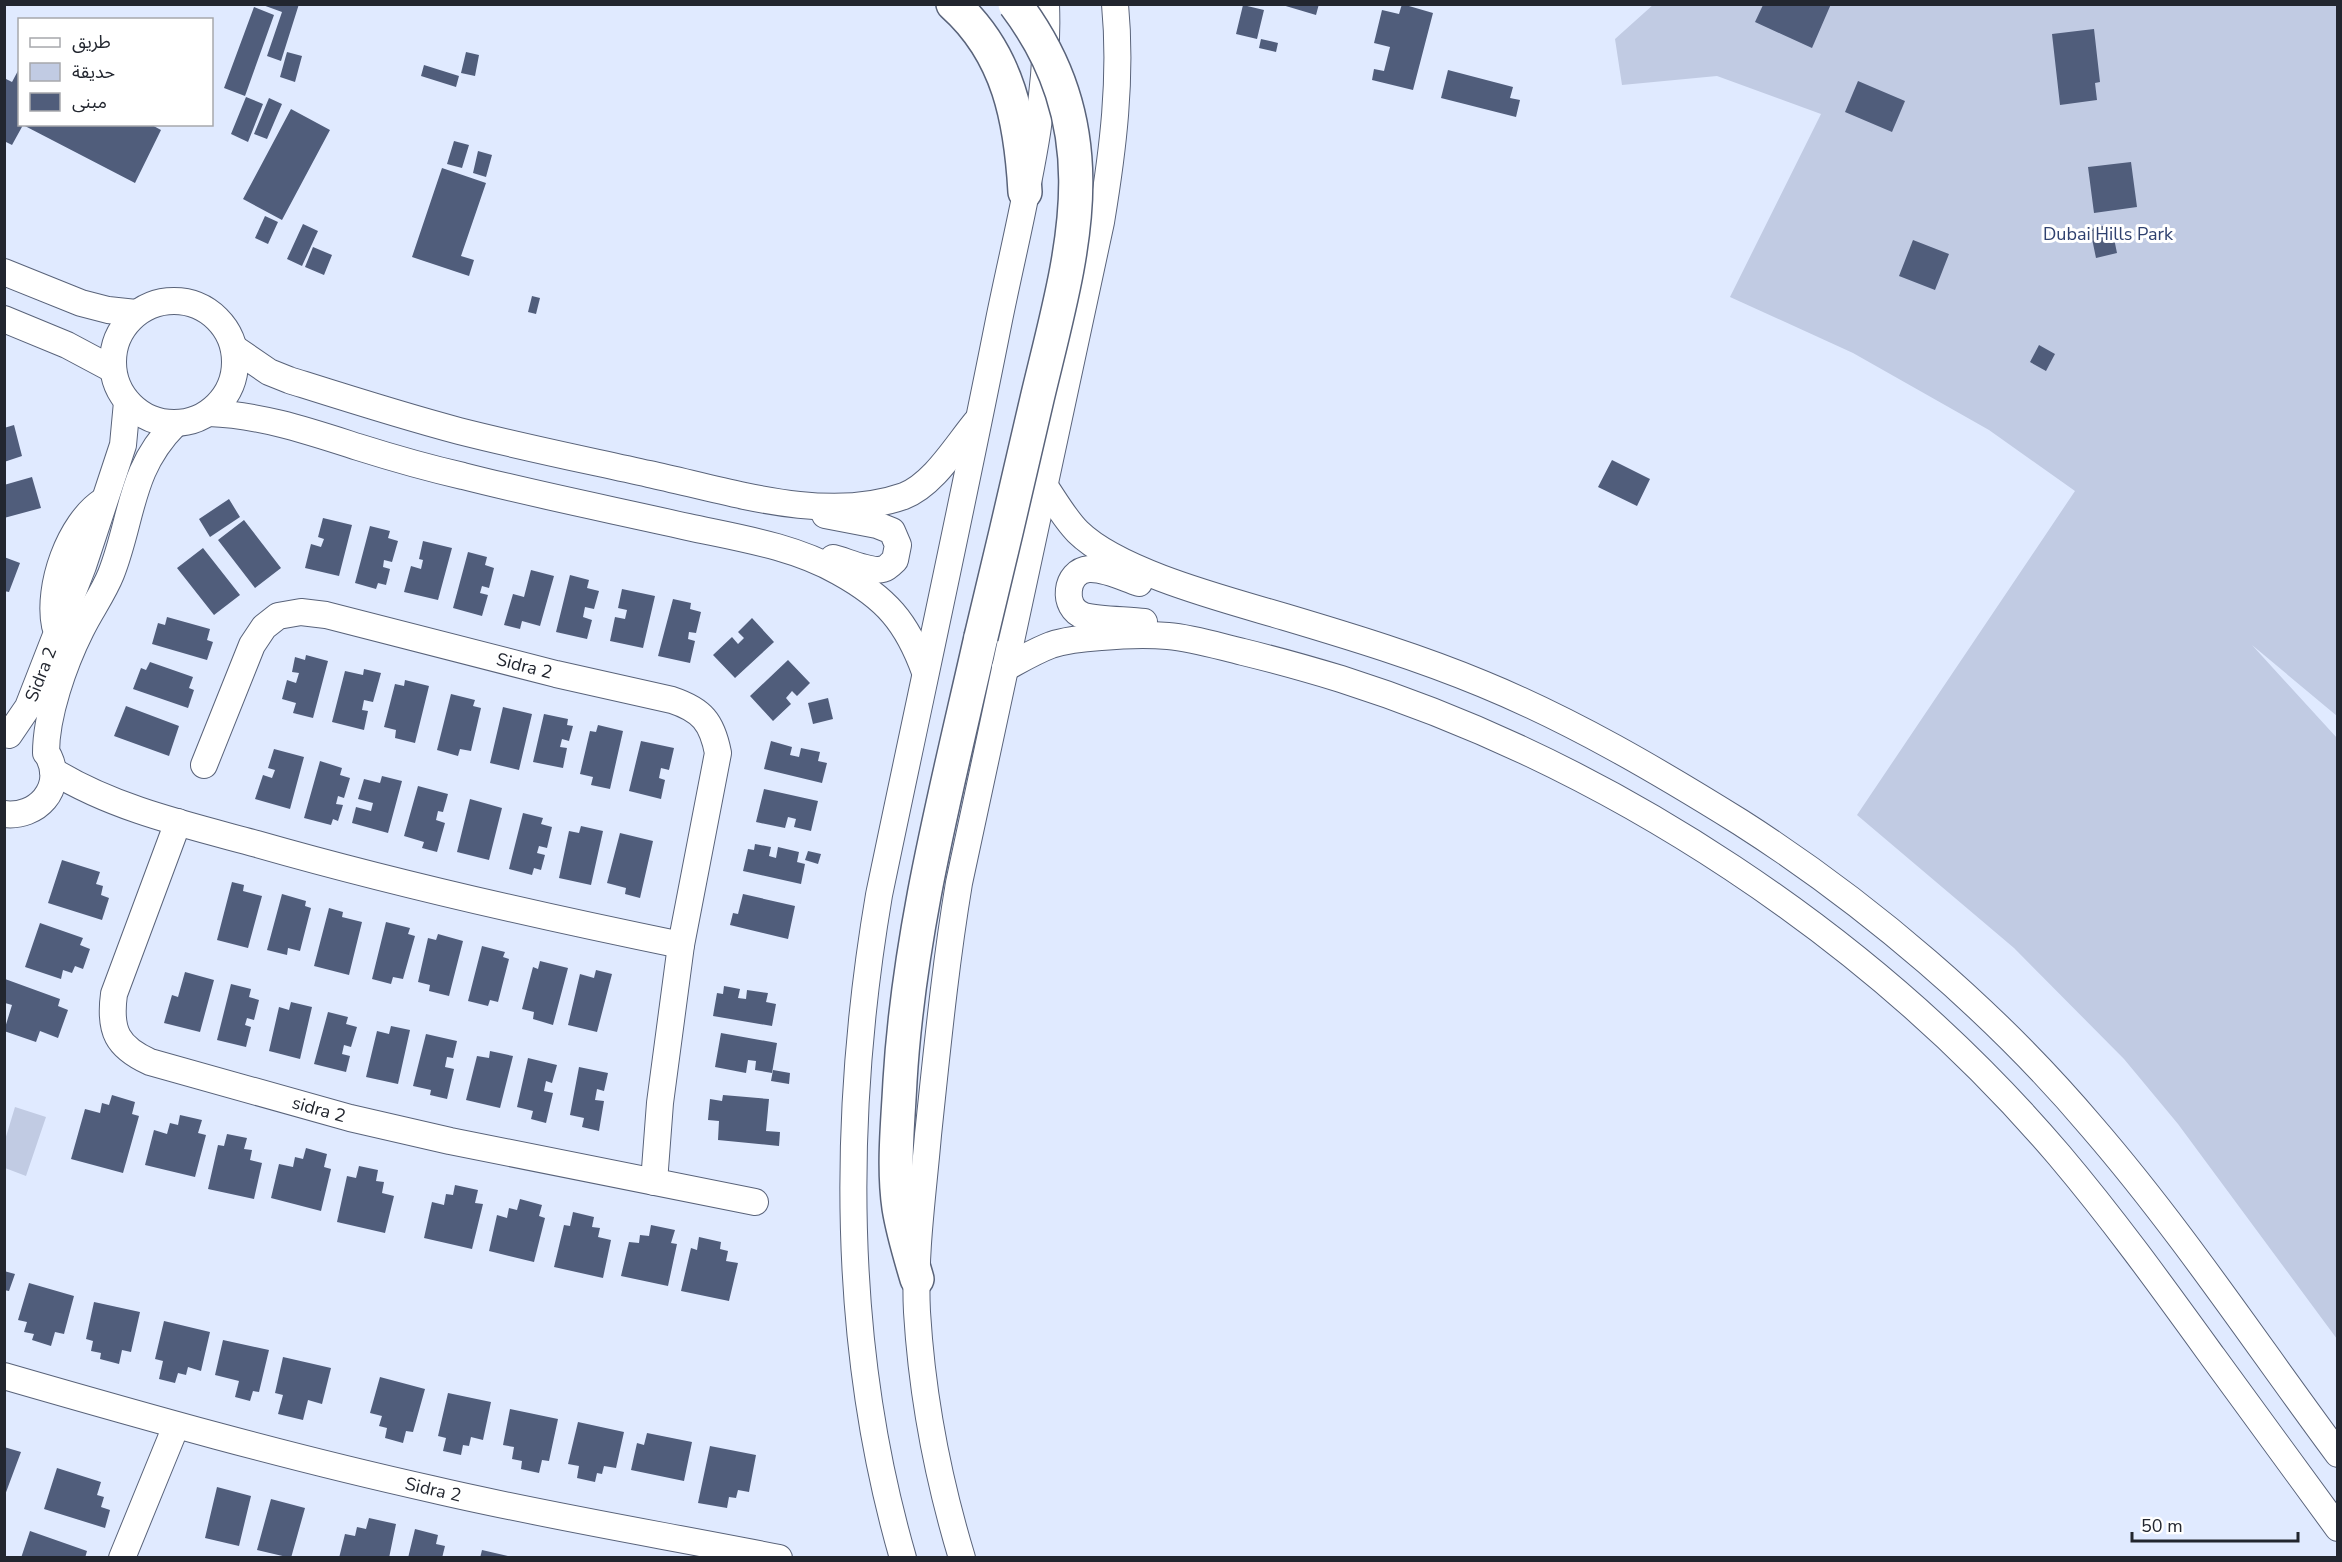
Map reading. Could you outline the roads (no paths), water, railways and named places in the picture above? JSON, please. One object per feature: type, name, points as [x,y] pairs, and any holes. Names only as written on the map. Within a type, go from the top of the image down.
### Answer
[{"type":"main road","points":[[953,4],[974,27],[991,51],[1004,77],[1014,104],[1020,133],[1025,192]]},
{"type":"main road","points":[[917,1279],[906,1243],[899,1206],[897,1168],[902,1048],[910,977],[927,871],[1065,279],[1076,203],[1075,150],[1070,119],[1061,89],[1050,59],[1016,4]]},
{"type":"street","points":[[903,1557],[882,1472],[870,1401],[855,1257],[853,1185],[855,1112],[867,967],[879,895],[1025,192],[1043,88],[1046,4]]},
{"type":"street","points":[[962,1557],[953,1528],[932,1433],[920,1351],[917,1279],[921,1214],[945,967],[959,883],[1101,222],[1112,157],[1118,60],[1114,4]]},
{"type":"street","points":[[4,272],[81,303],[108,310],[136,313]]},
{"type":"street","points":[[183,300],[206,309],[224,326],[234,348],[235,367],[231,385],[222,401],[208,413],[192,421],[175,424],[157,421],[140,414],[127,402],[117,387],[112,369],[112,354],[125,324],[136,313],[159,302],[183,300]]},
{"type":"street","points":[[4,319],[67,345],[112,369]]},
{"type":"street","points":[[234,348],[269,372],[289,380],[458,430],[616,467],[798,505],[850,521],[877,525],[892,531],[898,545],[895,560],[882,569],[867,568],[849,561],[808,557]]},
{"type":"street","name":"Sidra 2","points":[[7,736],[28,707],[79,577],[123,445],[127,402]]},
{"type":"street","points":[[208,413],[231,414],[276,422],[452,474],[755,542],[808,557],[839,572],[884,603],[902,622],[925,672]]},
{"type":"street","points":[[798,505],[860,504],[905,495],[925,483],[980,417]]},
{"type":"street","points":[[4,814],[27,813],[45,799],[53,781],[49,762],[48,724],[51,710],[80,632],[111,574],[142,471],[162,437],[175,424]]},
{"type":"street","points":[[1044,485],[1079,533],[1097,546],[1142,570],[1229,600],[1394,650],[1486,685],[1575,727],[1661,774],[1726,814],[1825,882],[1920,955],[2009,1038],[2091,1125],[2155,1204],[2337,1455]]},
{"type":"street","points":[[1212,644],[1179,628],[1084,616],[1075,610],[1069,601],[1068,591],[1072,580],[1079,572],[1089,569],[1201,601],[1229,600]]},
{"type":"street","name":"Sidra 2","points":[[204,765],[252,645],[264,627],[278,616],[301,612],[326,615],[441,646],[689,706],[705,718],[714,734],[718,753],[681,945],[660,1103],[654,1182]]},
{"type":"street","points":[[1005,668],[1051,645],[1092,638],[1132,635],[1172,636],[1298,666],[1384,693],[1468,725],[1549,762],[1628,804],[1695,845],[1801,917],[1892,989],[1977,1068],[2057,1153],[2130,1243],[2337,1528]]},
{"type":"street","points":[[7,736],[30,739],[49,762],[108,800],[178,822],[378,877],[681,945]]},
{"type":"street","points":[[45,799],[108,800]]},
{"type":"street","name":"sidra 2","points":[[178,822],[114,994],[111,1016],[117,1037],[131,1053],[161,1066],[350,1118],[551,1163],[755,1202]]},
{"type":"street","points":[[2236,1389],[2251,1373],[2272,1365]]},
{"type":"street","name":"Sidra 2","points":[[4,1376],[304,1460],[563,1517],[695,1549],[779,1557]]},
{"type":"street","points":[[122,1557],[176,1426]]},
{"type":"park label","name":"Dubai Hills Park","points":[[2108,234]]}]
